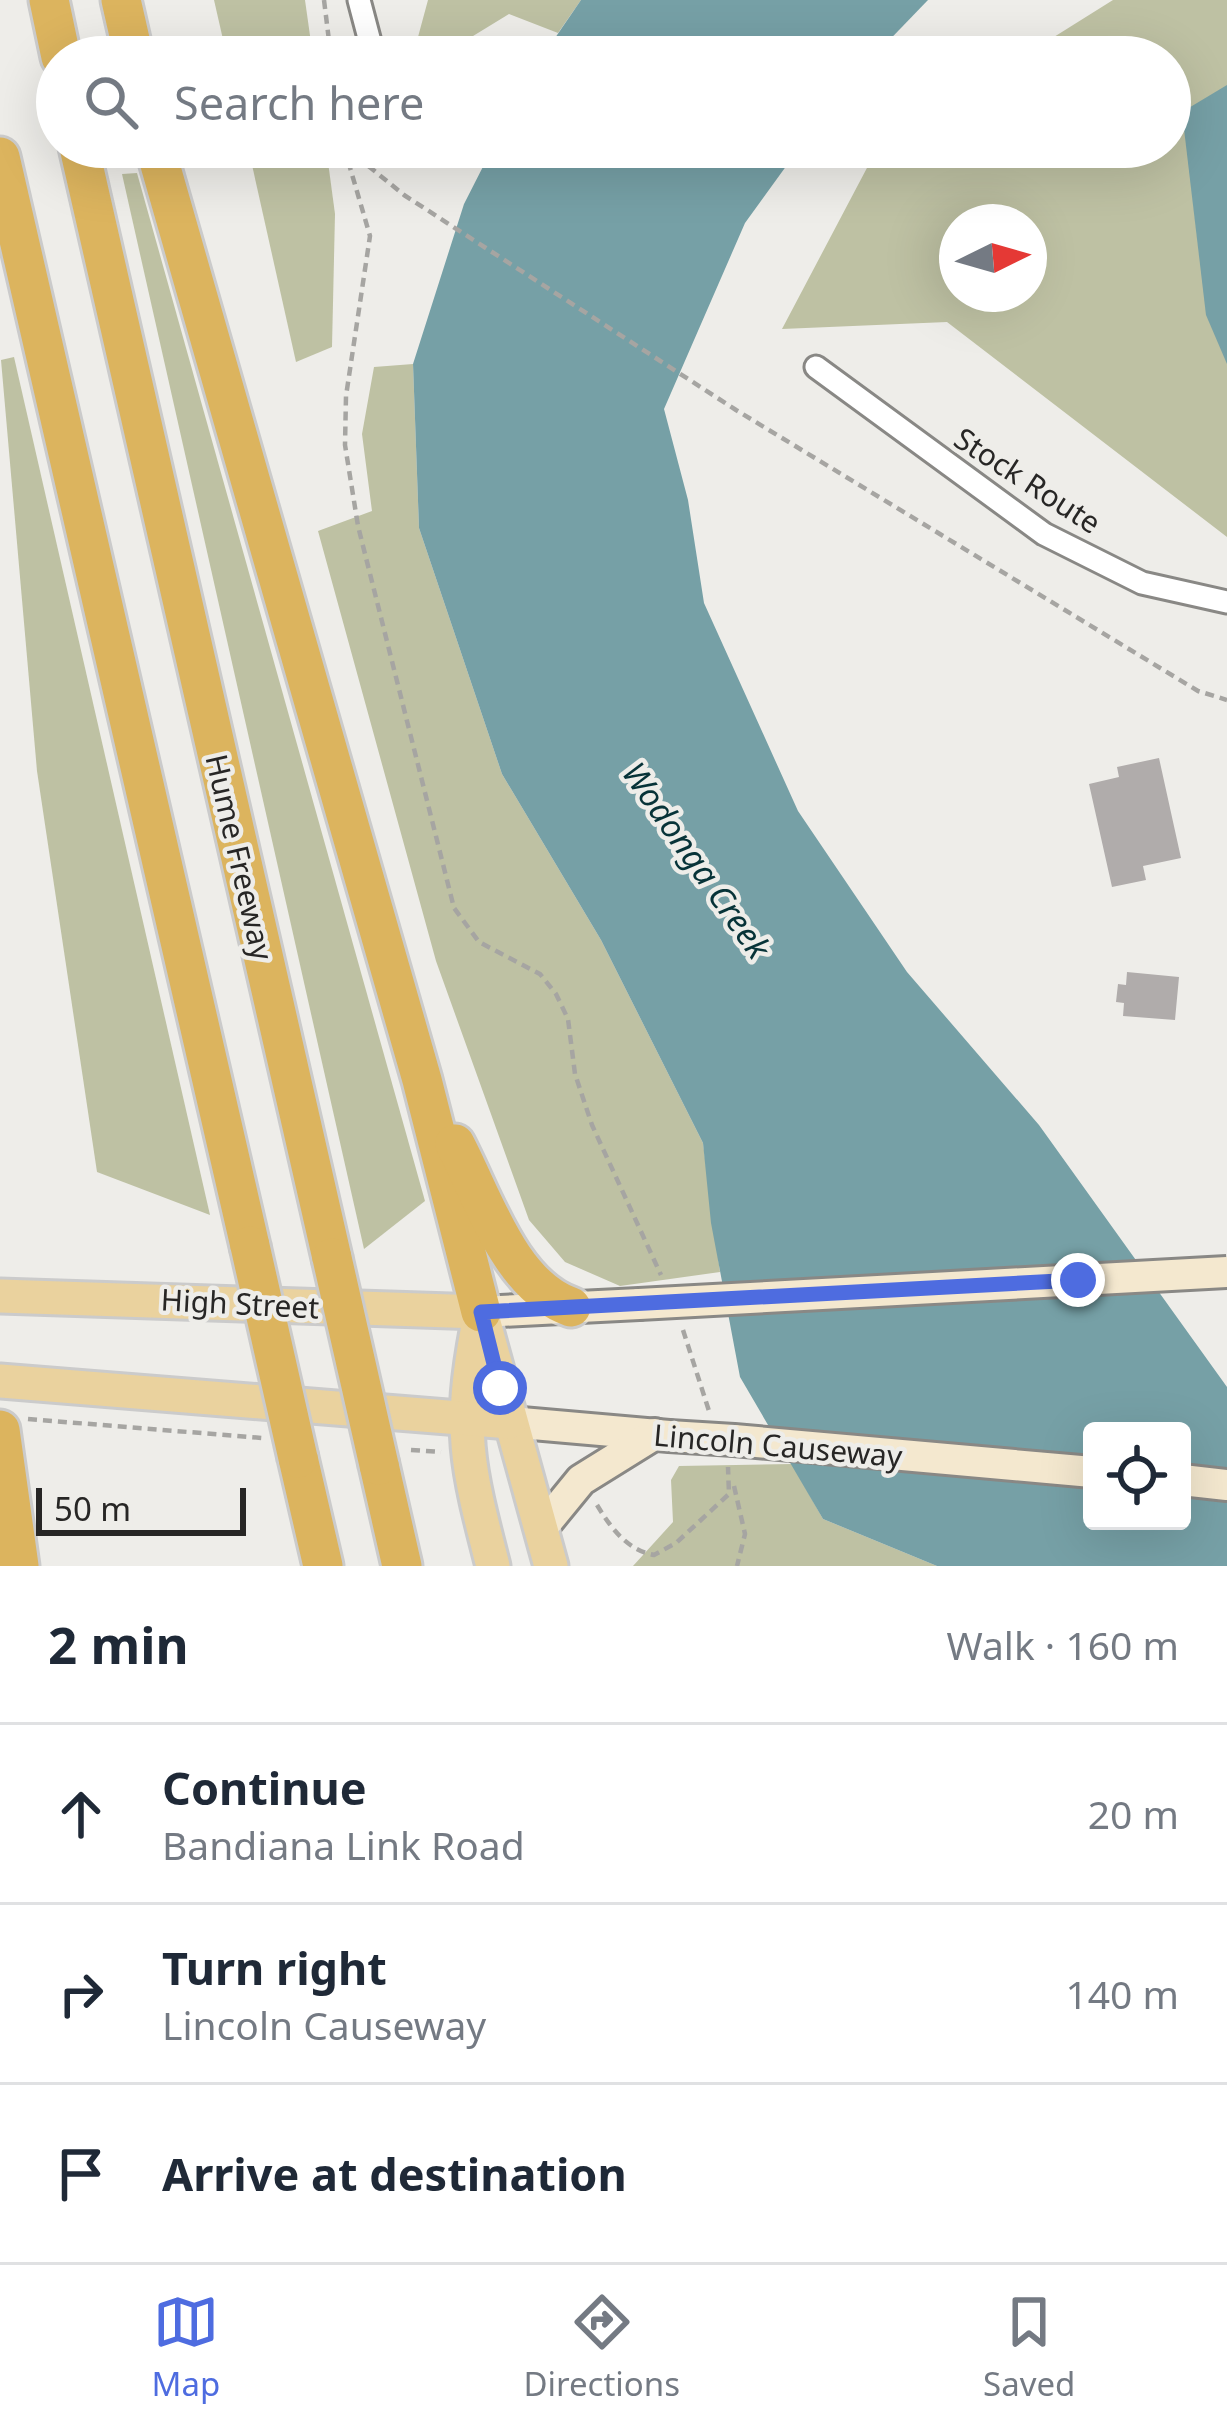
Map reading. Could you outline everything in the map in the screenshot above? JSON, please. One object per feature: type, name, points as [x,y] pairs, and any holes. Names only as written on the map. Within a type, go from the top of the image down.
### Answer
[{"type":"highway","points":[[49,0],[57,36]]},
{"type":"highway","points":[[121,0],[129,36]]},
{"type":"highway","points":[[0,157],[323,1566]]},
{"type":"highway","name":"Hume Freeway","points":[[85,168],[402,1566]]},
{"type":"highway","points":[[161,168],[422,1080],[481,1312]]},
{"type":"highway","points":[[422,1080],[529,1278],[550,1298],[571,1307]]},
{"type":"highway","points":[[0,1430],[19,1566]]},
{"type":"main road","points":[[481,1312],[1227,1272]]},
{"type":"main road","name":"High Street","points":[[0,1296],[481,1312]]},
{"type":"main road","points":[[481,1312],[464,1417],[467,1465],[493,1566]]},
{"type":"main road","points":[[481,1312],[551,1566]]},
{"type":"main road","points":[[0,1381],[464,1417]]},
{"type":"main road","name":"Lincoln Causeway","points":[[464,1417],[1083,1471]]},
{"type":"main road","points":[[541,1529],[581,1480],[662,1435]]},
{"type":"main road","points":[[1191,1481],[1227,1484]]},
{"type":"street","points":[[359,0],[368,36]]},
{"type":"street","name":"Stock Route","points":[[816,367],[1044,534],[1142,583],[1227,602]]},
{"type":"path","points":[[323,0],[329,36]]},
{"type":"path","points":[[351,168],[370,236],[346,396],[345,445],[358,526],[454,908],[478,942],[540,974],[556,994],[568,1019],[575,1074],[592,1125],[663,1280]]},
{"type":"path","points":[[370,168],[404,196],[736,410],[1198,691],[1227,700]]},
{"type":"path","points":[[678,1317],[712,1418]]},
{"type":"path","points":[[726,1460],[745,1534],[736,1566]]},
{"type":"path","points":[[581,1480],[622,1539],[638,1552],[654,1555],[676,1543],[729,1494],[733,1481]]},
{"type":"green space","points":[[214,0],[305,0],[310,36],[222,36]]},
{"type":"green space","points":[[428,0],[581,0],[558,33],[509,14],[473,36],[418,36]]},
{"type":"green space","points":[[1113,0],[1227,0],[1227,537],[947,322],[782,329],[867,168],[1191,168],[1191,36],[1056,36]]},
{"type":"green space","points":[[253,168],[329,168],[335,214],[332,347],[296,362]]},
{"type":"green space","points":[[137,173],[425,1201],[364,1249],[122,174]]},
{"type":"green space","points":[[14,357],[210,1215],[97,1172],[37,771],[1,360]]},
{"type":"green space","points":[[413,364],[419,528],[502,774],[601,940],[703,1143],[720,1272],[620,1286],[565,1262],[529,1220],[436,961],[318,531],[372,511],[362,434],[374,367]]},
{"type":"green space","points":[[792,1464],[823,1519],[937,1566],[633,1566],[673,1522],[671,1480],[679,1466]]},
{"type":"water","points":[[581,0],[928,0],[893,36],[556,36]]},
{"type":"water","points":[[1227,85],[1227,364],[1206,315],[1189,168],[1191,107]]},
{"type":"water","name":"Wodonga Creek","points":[[482,168],[785,168],[745,223],[664,409],[688,500],[704,603],[798,811],[907,972],[1039,1125],[1227,1387],[1227,1566],[937,1566],[823,1519],[740,1377],[711,1223],[703,1143],[601,940],[502,774],[419,528],[413,364],[464,204]]},
{"type":"building","points":[[1159,758],[1181,858],[1143,866],[1146,880],[1112,887],[1089,784],[1119,777],[1117,767]]},
{"type":"building","points":[[1127,972],[1179,977],[1175,1020],[1123,1016],[1124,1003],[1116,1002],[1118,984],[1126,985]]},
{"type":"route","points":[[500,1388],[481,1312],[1078,1280]]}]
